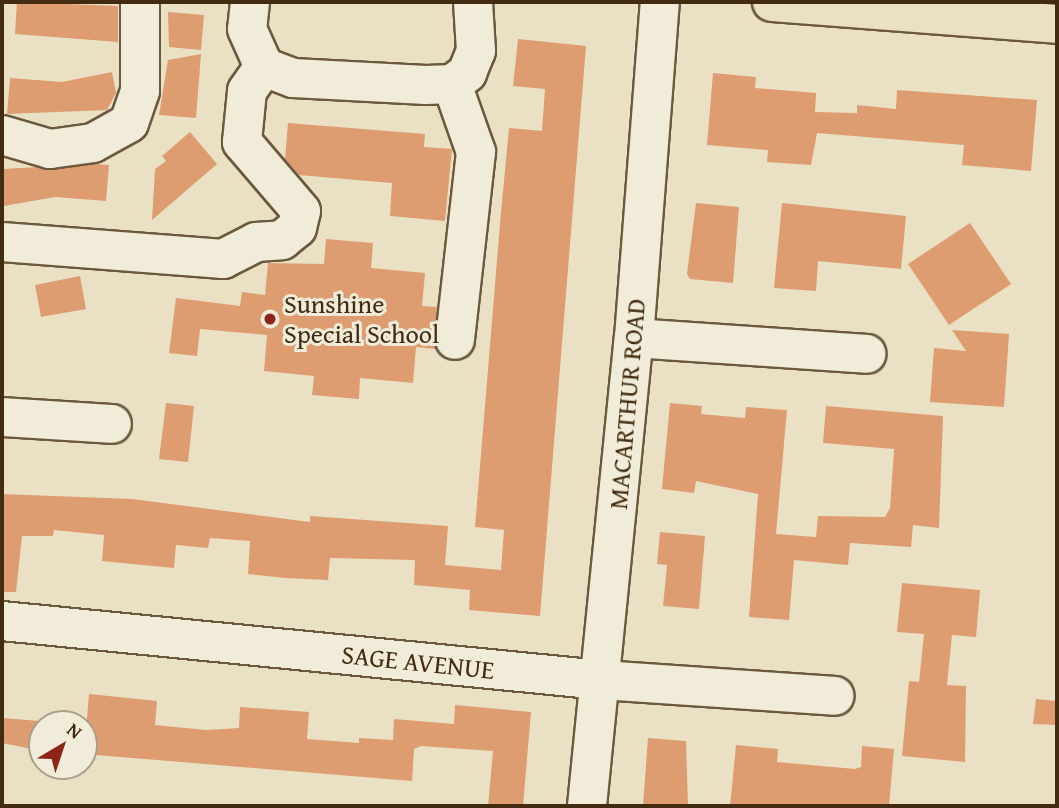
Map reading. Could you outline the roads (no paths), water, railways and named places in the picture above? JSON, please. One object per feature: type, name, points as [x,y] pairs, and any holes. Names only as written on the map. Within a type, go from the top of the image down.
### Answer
[{"type":"main road","points":[[772,2],[1057,24]]},
{"type":"street","points":[[2,135],[50,149],[93,143],[129,123],[140,91],[140,2]]},
{"type":"street","points":[[250,2],[247,29],[264,67],[293,78],[452,84],[467,73],[476,51],[473,2]]},
{"type":"street","name":"MACARTHUR ROAD","points":[[587,806],[602,680],[634,338],[660,2]]},
{"type":"street","points":[[2,242],[223,259],[256,242],[282,240],[297,228],[301,211],[242,142],[247,91],[264,67]]},
{"type":"street","points":[[452,84],[476,152],[455,340]]},
{"type":"street","points":[[634,338],[866,354]]},
{"type":"street","points":[[2,417],[112,424]]},
{"type":"street","name":"SAGE AVENUE","points":[[2,621],[602,680],[834,696]]},
{"type":"place","name":"Sunshine Special School","points":[[270,319]]}]
